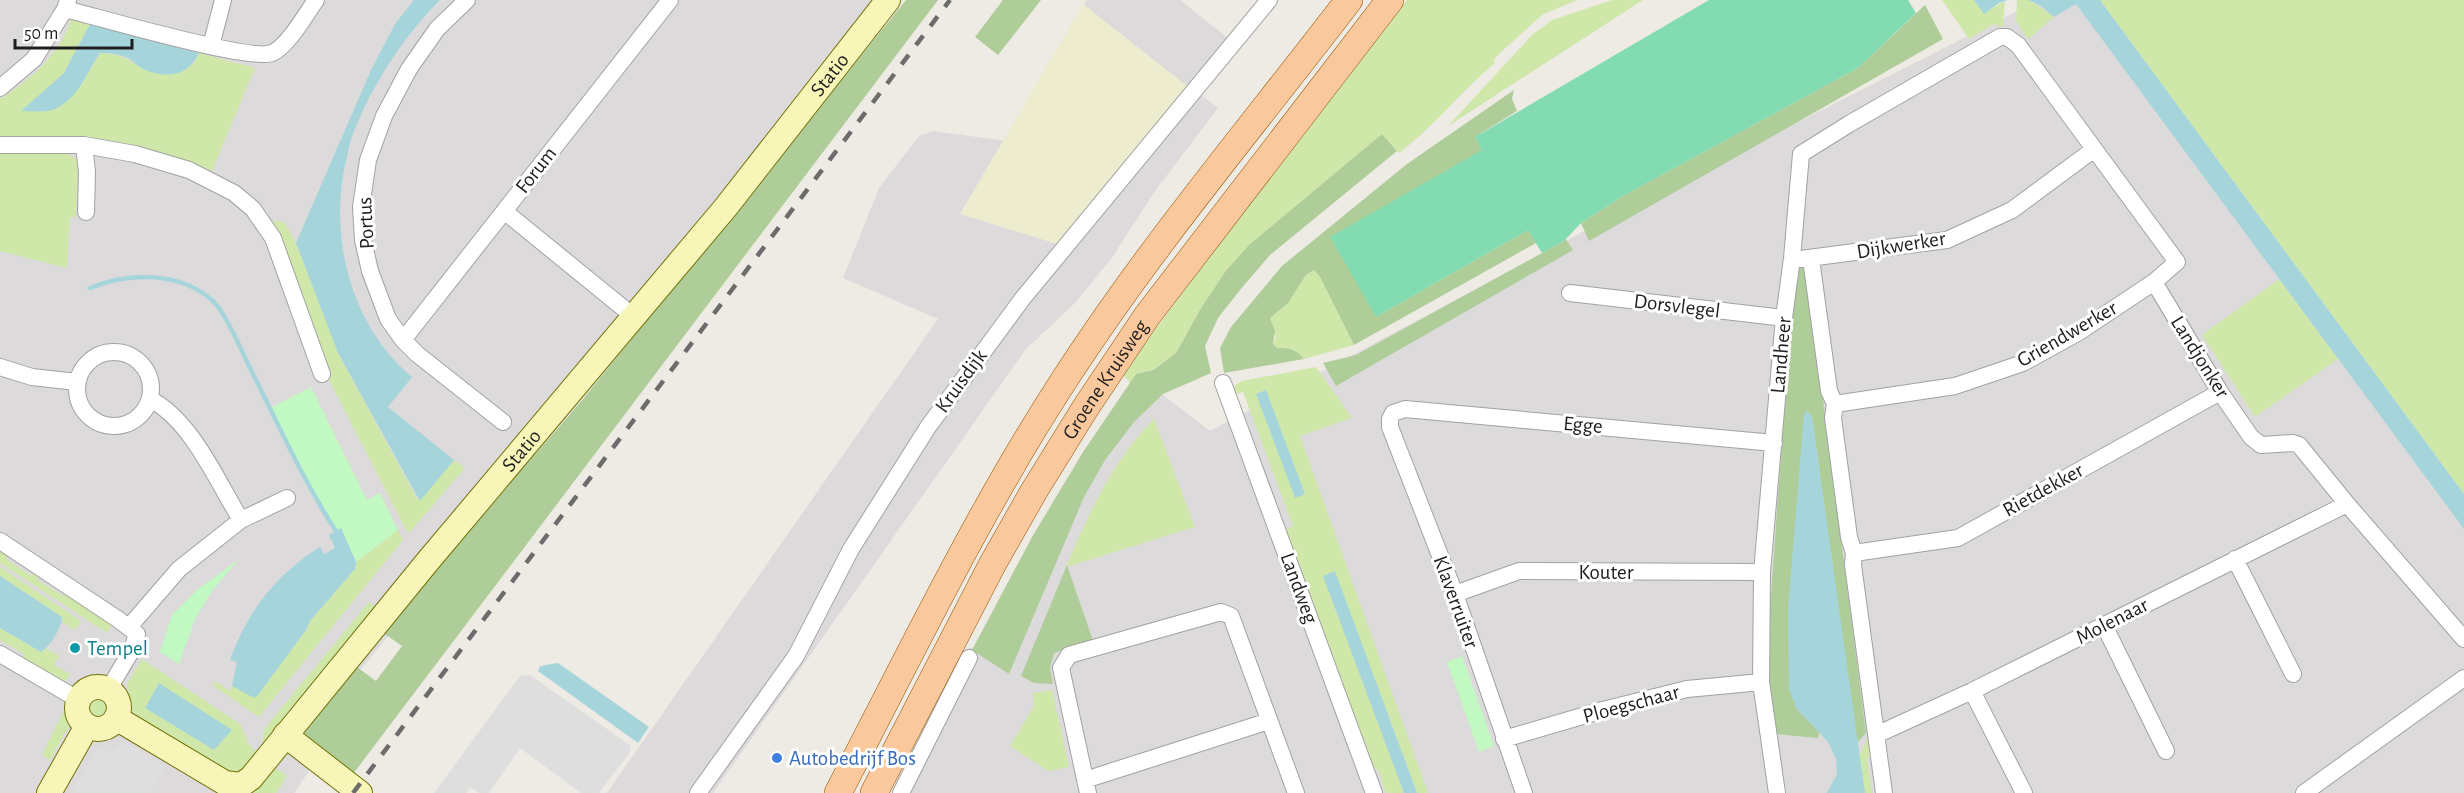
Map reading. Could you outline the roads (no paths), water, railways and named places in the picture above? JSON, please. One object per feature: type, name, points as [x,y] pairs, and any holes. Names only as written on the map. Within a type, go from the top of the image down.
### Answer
[{"type":"main road","name":"Groene Kruisweg","points":[[838,793],[1005,475],[1058,388],[1121,295],[1349,0]]},
{"type":"main road","name":"Groene Kruisweg","points":[[874,793],[992,565],[1086,407],[1147,316],[1390,0]]},
{"type":"street","points":[[211,46],[223,0]]},
{"type":"street","points":[[0,88],[34,59],[67,4],[211,46],[269,54],[280,49],[316,0]]},
{"type":"street","name":"Portus","points":[[467,0],[437,29],[409,69],[384,116],[368,160],[361,207],[363,240],[370,271],[388,319],[403,340],[417,354],[503,422]]},
{"type":"street","name":"Forum","points":[[403,340],[670,0]]},
{"type":"street","name":"Statio","points":[[116,718],[225,783],[241,785],[251,778],[726,207],[888,0]]},
{"type":"street","name":"Kruisdijk","points":[[698,793],[796,656],[851,549],[928,427],[1030,290],[1269,0]]},
{"type":"street","name":"Landheer","points":[[1777,793],[1761,682],[1762,572],[1801,154],[1994,40],[2007,37],[2019,45],[2093,150]]},
{"type":"street","points":[[0,145],[84,145],[135,154],[189,170],[234,193],[253,209],[273,238],[322,374]]},
{"type":"street","points":[[84,145],[87,172],[86,212]]},
{"type":"street","points":[[2093,150],[2177,262],[2154,282]]},
{"type":"street","name":"Dijkwerker","points":[[1792,258],[1812,259],[1947,240],[2012,210],[2093,150]]},
{"type":"street","points":[[504,211],[633,316]]},
{"type":"street","name":"Landheer","points":[[1812,259],[1829,391],[1835,404],[1833,418],[1849,537],[1854,553],[1853,565],[1884,793]]},
{"type":"street","name":"Landjonker","points":[[2154,282],[2220,392],[2251,437],[2261,446],[2293,443],[2299,445],[2346,504],[2464,639]]},
{"type":"street","name":"Griendwerker","points":[[1835,404],[1955,386],[2023,363],[2079,332],[2154,282]]},
{"type":"street","name":"Dorsvlegel","points":[[1570,293],[1784,318]]},
{"type":"street","points":[[116,352],[126,354],[136,360],[149,377],[150,399],[143,413],[136,420],[117,427],[107,426],[89,417],[81,406],[77,393],[77,382],[84,367],[94,358],[116,352]]},
{"type":"street","points":[[0,367],[32,377],[77,382]]},
{"type":"street","name":"Landweg","points":[[1223,383],[1374,793]]},
{"type":"street","name":"Rietdekker","points":[[1854,553],[1958,538],[2220,392]]},
{"type":"street","points":[[150,399],[163,406],[180,422],[241,520]]},
{"type":"street","name":"Egge","points":[[1393,412],[1405,409],[1774,443]]},
{"type":"street","name":"Klaverruiter","points":[[1393,412],[1390,427],[1455,594],[1524,793]]},
{"type":"street","points":[[129,627],[179,569],[241,520],[287,498]]},
{"type":"street","name":"Molenaar","points":[[1876,735],[1972,691],[2346,504]]},
{"type":"street","points":[[0,541],[137,634],[135,644],[108,690]]},
{"type":"street","points":[[2235,559],[2293,674]]},
{"type":"street","name":"Kouter","points":[[1455,594],[1519,572],[1762,572]]},
{"type":"street","points":[[1269,721],[1087,787],[1061,668],[1070,656],[1221,612],[1231,616],[1296,793]]},
{"type":"street","points":[[2104,625],[2166,751]]},
{"type":"street","points":[[0,654],[79,700]]},
{"type":"street","points":[[901,793],[969,658]]},
{"type":"street","points":[[2304,793],[2464,678]]},
{"type":"street","name":"Ploegschaar","points":[[1504,739],[1603,710],[1687,689],[1761,682]]},
{"type":"street","points":[[91,689],[108,690],[118,702],[116,718],[106,728],[96,729],[87,726],[78,715],[79,700],[91,689]]},
{"type":"street","points":[[1972,691],[2024,793]]},
{"type":"street","points":[[49,793],[87,726]]},
{"type":"street","points":[[285,735],[360,793]]},
{"type":"water","points":[[414,0],[440,0],[401,46],[369,98],[352,138],[345,165],[340,223],[343,252],[360,308],[391,357],[412,377],[388,407],[454,460],[420,501],[338,353],[296,243],[371,70],[395,24]]},
{"type":"water","points":[[1974,0],[2008,0],[1999,3],[1984,14]]},
{"type":"water","points":[[2028,0],[2100,0],[2464,494],[2464,529],[2076,4],[2054,17],[2041,6]]},
{"type":"water","points":[[90,24],[199,53],[189,67],[176,74],[168,75],[143,69],[128,58],[100,53],[76,92],[63,105],[47,111],[21,111],[64,73]]},
{"type":"water","points":[[1266,390],[1305,494],[1295,498],[1256,394]]},
{"type":"water","points":[[1807,410],[1812,417],[1865,793],[1827,793],[1837,774],[1836,759],[1828,742],[1796,708],[1789,689],[1788,609],[1804,414]]},
{"type":"water","points":[[341,528],[356,562],[355,569],[310,621],[306,630],[258,695],[254,698],[232,686],[237,662],[230,660],[254,610],[277,582],[304,558],[320,547],[324,554],[335,548],[329,535]]},
{"type":"water","points":[[1335,571],[1417,793],[1404,793],[1323,576]]},
{"type":"water","points":[[0,576],[62,617],[55,636],[41,652],[0,628]]},
{"type":"water","points":[[558,663],[649,727],[638,743],[538,671],[540,666]]},
{"type":"water","points":[[159,683],[232,730],[214,750],[145,708]]},
{"type":"waterway","points":[[90,288],[121,279],[154,277],[186,284],[214,302],[228,323],[301,470],[336,531]]},
{"type":"railway","points":[[353,793],[950,0]]},
{"type":"place","name":"Tempel","points":[[75,648]]},
{"type":"place","name":"Autobedrijf Bos","points":[[777,758]]}]
